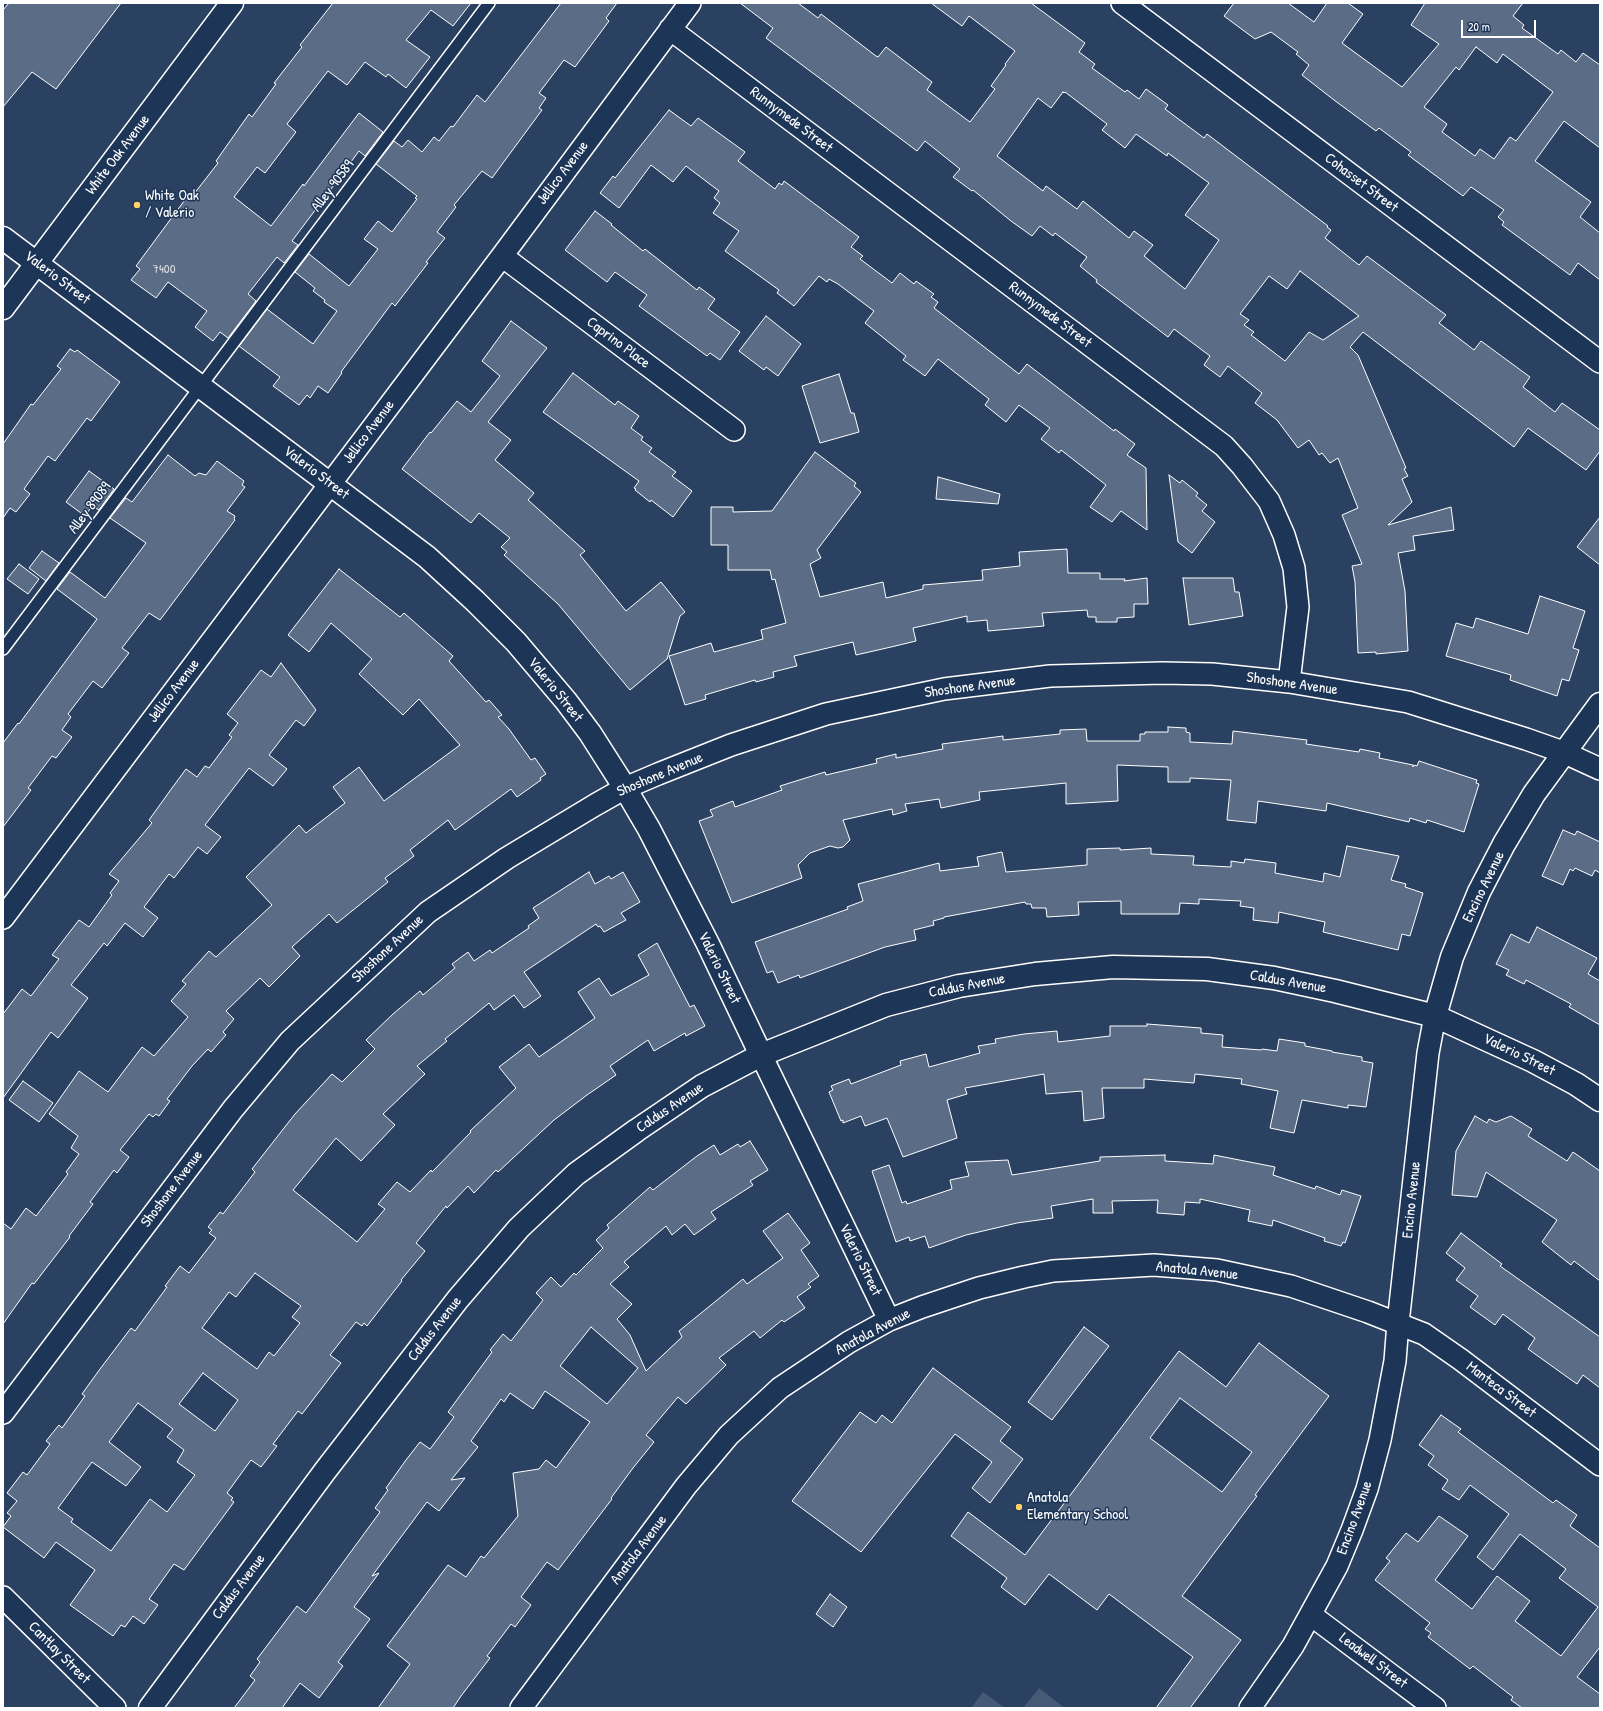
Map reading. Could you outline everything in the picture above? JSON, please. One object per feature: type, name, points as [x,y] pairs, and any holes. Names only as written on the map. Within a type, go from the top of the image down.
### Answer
[{"type":"street","name":"White Oak Avenue","points":[[3,308],[232,3]]},
{"type":"street","name":"Jellico Avenue","points":[[3,918],[502,256],[690,3]]},
{"type":"street","name":"Cohasset Street","points":[[1122,3],[1600,362]]},
{"type":"street","name":"Runnymede Street","points":[[670,30],[1224,446],[1269,500],[1284,534],[1294,568],[1298,607],[1289,682]]},
{"type":"street","name":"Valerio Street","points":[[3,238],[427,557],[516,642],[566,701],[590,733],[625,788],[649,830],[704,937],[889,1320]]},
{"type":"street","name":"Caprino Place","points":[[502,256],[734,430]]},
{"type":"street","name":"Shoshone Avenue","points":[[3,1413],[233,1108],[290,1041],[428,912],[507,858],[595,804],[625,788],[731,745],[826,714],[944,689],[1050,676],[1162,673],[1212,674],[1289,682],[1408,702],[1563,752]]},
{"type":"street","name":"Encino Avenue","points":[[1250,1708],[1293,1646],[1311,1615],[1337,1566],[1367,1489],[1380,1440],[1392,1380],[1428,1053],[1435,1016],[1452,957],[1479,892],[1504,844],[1563,752],[1600,704]]},
{"type":"street","points":[[1563,752],[1600,769]]},
{"type":"street","name":"Caldus Avenue","points":[[150,1708],[325,1471],[458,1299],[519,1228],[576,1174],[637,1130],[702,1086],[761,1054],[886,1005],[959,986],[1035,974],[1113,967],[1207,969],[1274,978],[1335,991],[1435,1016]]},
{"type":"street","name":"Valerio Street","points":[[1435,1016],[1533,1061],[1576,1084],[1600,1100]]},
{"type":"street","name":"Anatola Avenue","points":[[521,1708],[686,1486],[729,1435],[780,1388],[849,1342],[889,1320],[979,1288],[1053,1271],[1154,1265],[1217,1270],[1291,1286],[1398,1323]]},
{"type":"street","name":"Manteca Street","points":[[1398,1323],[1424,1334],[1460,1359],[1600,1465]]},
{"type":"street","name":"Cantlay Street","points":[[3,1597],[115,1708]]},
{"type":"street","name":"Leadwell Street","points":[[1311,1615],[1435,1708]]},
{"type":"lane","name":"Alley 90589","points":[[201,386],[489,3]]},
{"type":"lane","name":"Alley 89089","points":[[3,649],[201,386]]},
{"type":"shaded area","points":[[1039,1688],[1065,1708],[1023,1708]]},
{"type":"shaded area","points":[[983,1692],[1005,1708],[971,1708]]},
{"type":"building","points":[[9,3],[121,3],[56,89],[32,72],[3,107],[3,10]]},
{"type":"building","points":[[333,3],[471,3],[453,26],[431,10],[406,40],[430,57],[406,88],[388,74],[386,77],[365,62],[347,85],[328,71],[287,124],[296,132],[265,173],[257,167],[234,197],[271,226],[303,184],[304,186],[359,113],[383,132],[365,156],[359,151],[292,241],[298,245],[284,263],[277,257],[248,294],[256,301],[228,338],[220,332],[213,341],[195,327],[207,311],[168,282],[156,298],[131,280],[140,269],[136,266],[187,197],[190,199],[218,163],[216,161],[249,114],[252,117],[276,84],[274,83],[302,47],[300,45]]},
{"type":"building","points":[[561,3],[617,3],[606,18],[609,21],[575,67],[564,60],[539,93],[546,98],[539,108],[542,110],[492,178],[482,171],[454,205],[456,207],[437,232],[445,238],[395,306],[392,303],[341,372],[342,373],[328,393],[318,386],[310,398],[307,395],[299,405],[273,386],[280,377],[239,346],[267,309],[313,344],[337,311],[324,302],[325,300],[313,291],[315,288],[295,272],[309,254],[349,286],[378,249],[364,239],[378,221],[392,232],[417,199],[415,198],[417,196],[376,164],[394,141],[402,147],[408,140],[422,152],[434,137],[439,141],[451,126],[453,127],[477,95],[485,102]]},
{"type":"building","points":[[740,3],[798,3],[818,18],[821,14],[878,57],[886,47],[932,82],[927,90],[970,122],[995,89],[991,86],[1015,51],[969,16],[962,26],[931,3],[1031,3],[1085,43],[1079,52],[1095,64],[1092,68],[1125,92],[1127,90],[1139,99],[1146,89],[1168,105],[1165,109],[1204,138],[1207,134],[1328,226],[1327,227],[1331,230],[1325,238],[1359,265],[1367,256],[1446,315],[1439,323],[1474,350],[1481,341],[1530,377],[1523,387],[1555,412],[1562,403],[1600,430],[1600,451],[1586,470],[1528,428],[1514,447],[1363,332],[1350,347],[1358,355],[1406,468],[1404,469],[1408,476],[1402,479],[1412,502],[1388,525],[1451,507],[1454,530],[1413,536],[1415,550],[1398,553],[1405,591],[1408,651],[1376,654],[1376,652],[1358,653],[1355,582],[1352,566],[1362,564],[1342,515],[1358,508],[1338,458],[1330,463],[1322,453],[1319,455],[1309,440],[1298,448],[1277,420],[1255,403],[1262,393],[1228,366],[1220,377],[1204,365],[1210,356],[1174,329],[1168,337],[1096,282],[1097,280],[1080,266],[1087,257],[1055,233],[1053,236],[1040,226],[1032,236],[1011,221],[973,190],[972,191],[953,177],[960,169],[925,141],[917,151],[766,38],[773,28]],"holes":[[[1063,92],[1107,124],[1102,130],[1125,148],[1136,134],[1167,156],[1168,153],[1209,183],[1185,215],[1219,240],[1185,289],[1144,256],[1153,245],[1134,231],[1129,238],[1083,201],[1077,209],[1046,186],[1043,191],[997,156],[1038,98],[1051,108]],[[1300,271],[1359,316],[1323,340],[1309,332],[1285,361],[1251,335],[1254,332],[1244,325],[1249,320],[1240,314],[1269,276],[1287,289]]]},
{"type":"building","points":[[1234,3],[1288,3],[1314,22],[1327,3],[1348,3],[1363,14],[1342,43],[1402,87],[1439,44],[1411,25],[1425,3],[1523,3],[1513,16],[1524,25],[1522,28],[1558,54],[1561,50],[1576,62],[1583,53],[1600,65],[1600,148],[1564,121],[1535,161],[1591,202],[1580,217],[1600,233],[1600,280],[1578,263],[1570,275],[1502,225],[1504,222],[1498,217],[1504,210],[1471,187],[1463,196],[1408,155],[1411,152],[1379,128],[1376,131],[1334,100],[1302,75],[1309,65],[1296,54],[1298,52],[1271,32],[1255,39],[1224,16]],"holes":[[[1476,47],[1497,63],[1503,54],[1553,92],[1516,141],[1510,137],[1494,159],[1480,149],[1475,156],[1442,132],[1447,124],[1424,107],[1456,67],[1459,70]]]},
{"type":"building","points":[[669,110],[691,126],[698,118],[745,152],[738,161],[775,189],[779,183],[782,185],[784,181],[859,237],[851,247],[863,256],[860,259],[892,283],[900,273],[914,284],[916,281],[934,294],[931,297],[938,302],[934,308],[1019,374],[1027,364],[1114,431],[1115,429],[1135,444],[1127,455],[1146,468],[1147,530],[1121,511],[1112,522],[1090,507],[1106,485],[1061,450],[1059,453],[1041,439],[1050,428],[1019,405],[1006,422],[985,405],[989,399],[938,359],[925,376],[903,360],[906,356],[865,323],[874,311],[838,284],[829,279],[827,282],[819,276],[794,306],[777,293],[779,290],[725,251],[739,231],[713,213],[720,203],[714,198],[719,191],[686,166],[673,182],[651,165],[619,208],[600,193],[613,176],[615,178]]},
{"type":"building","points":[[595,211],[643,251],[645,249],[697,290],[699,287],[715,299],[708,309],[740,332],[720,360],[710,353],[707,356],[639,306],[647,295],[615,272],[607,282],[565,250]]},
{"type":"building","points":[[766,316],[801,344],[778,376],[766,367],[764,370],[739,351]]},
{"type":"building","points":[[511,321],[547,348],[488,422],[511,440],[495,460],[534,493],[528,500],[585,551],[580,555],[626,611],[661,582],[685,612],[680,616],[667,659],[630,690],[558,604],[504,555],[507,552],[501,547],[510,538],[479,513],[471,523],[402,469],[430,432],[431,433],[457,401],[471,412],[500,376],[482,361]]},
{"type":"building","points":[[70,349],[75,352],[77,350],[120,382],[91,421],[87,418],[55,461],[48,456],[24,489],[30,494],[16,512],[10,508],[3,518],[3,444],[31,404],[33,405],[61,369],[57,366]]},
{"type":"building","points":[[573,373],[615,405],[618,401],[639,416],[631,428],[643,437],[641,440],[652,448],[649,452],[676,472],[672,476],[692,491],[673,517],[635,490],[636,489],[634,488],[639,481],[543,412]]},
{"type":"building","points":[[839,374],[851,413],[854,413],[859,432],[820,443],[802,386]]},
{"type":"building","points":[[815,452],[856,483],[854,486],[861,492],[817,550],[821,558],[810,564],[820,597],[883,582],[886,598],[923,589],[923,585],[983,580],[982,570],[1020,566],[1019,552],[1067,549],[1068,573],[1100,573],[1100,579],[1125,579],[1124,581],[1147,578],[1148,604],[1134,604],[1134,617],[1117,618],[1117,622],[1096,622],[1096,617],[1088,617],[1087,610],[1042,613],[1044,626],[988,631],[987,620],[967,622],[967,616],[913,628],[916,641],[891,647],[856,655],[853,642],[794,656],[797,666],[773,672],[774,677],[756,682],[755,680],[705,695],[706,699],[685,705],[669,656],[711,643],[714,652],[763,639],[761,630],[786,623],[775,579],[772,580],[770,570],[728,570],[728,545],[711,545],[711,507],[733,507],[733,512],[772,511]]},
{"type":"building","points":[[168,455],[195,476],[199,473],[206,475],[217,461],[244,481],[242,485],[245,487],[227,511],[235,516],[235,520],[160,620],[149,613],[122,648],[129,653],[102,688],[93,681],[68,714],[71,717],[62,730],[72,737],[56,758],[52,756],[28,788],[31,790],[3,827],[3,743],[18,723],[19,724],[97,619],[57,589],[70,572],[105,598],[146,543],[110,518],[126,498],[132,502]]},
{"type":"building","points":[[89,471],[114,489],[99,510],[92,506],[85,516],[66,502]]},
{"type":"building","points":[[1169,475],[1180,483],[1182,480],[1198,493],[1196,496],[1207,505],[1202,511],[1215,522],[1192,553],[1178,542]]},
{"type":"building","points":[[938,477],[1000,494],[998,504],[936,499]]},
{"type":"building","points":[[1600,517],[1600,565],[1577,547]]},
{"type":"building","points":[[42,551],[59,563],[46,581],[29,568]]},
{"type":"building","points":[[19,564],[39,579],[28,594],[7,579]]},
{"type":"building","points":[[339,569],[400,617],[404,613],[453,656],[449,661],[486,702],[489,700],[502,715],[498,717],[509,729],[531,760],[535,758],[546,774],[540,778],[541,780],[517,797],[511,789],[455,830],[448,820],[410,850],[414,856],[385,878],[388,882],[337,923],[329,914],[292,947],[300,956],[269,987],[260,978],[226,1011],[234,1019],[223,1032],[226,1035],[211,1052],[208,1049],[192,1066],[167,1099],[170,1101],[159,1116],[156,1114],[153,1117],[149,1114],[120,1150],[129,1157],[117,1173],[114,1170],[90,1202],[93,1204],[69,1236],[70,1237],[34,1284],[32,1283],[3,1324],[3,1223],[11,1229],[26,1208],[36,1216],[68,1174],[66,1172],[79,1154],[71,1148],[78,1136],[49,1114],[79,1071],[108,1092],[142,1047],[154,1056],[188,1017],[171,1001],[186,984],[182,981],[209,951],[216,957],[272,905],[246,877],[299,825],[306,833],[345,803],[333,787],[359,767],[384,801],[460,745],[419,699],[403,715],[359,674],[372,659],[331,623],[309,652],[288,635]]},
{"type":"building","points":[[1183,578],[1233,578],[1235,592],[1239,592],[1243,616],[1189,625]]},
{"type":"building","points":[[1540,596],[1585,611],[1573,648],[1579,650],[1569,681],[1562,679],[1557,696],[1510,680],[1511,675],[1446,656],[1456,623],[1473,628],[1476,618],[1528,634]]},
{"type":"building","points":[[281,663],[316,710],[304,726],[296,720],[269,755],[287,769],[273,786],[249,768],[205,825],[221,837],[207,854],[198,847],[174,878],[169,874],[144,907],[158,918],[143,937],[125,923],[107,946],[104,943],[71,985],[88,998],[58,1038],[51,1032],[3,1098],[3,1014],[22,989],[31,996],[59,959],[52,955],[79,920],[89,927],[112,895],[110,893],[119,881],[109,874],[152,823],[149,820],[186,769],[197,777],[205,766],[209,768],[232,737],[229,735],[238,723],[227,714],[261,670],[271,677]]},
{"type":"building","points":[[1168,727],[1186,728],[1186,732],[1190,733],[1190,742],[1232,744],[1233,731],[1307,740],[1306,744],[1359,752],[1360,749],[1380,753],[1379,758],[1413,765],[1413,767],[1414,765],[1417,766],[1419,761],[1477,780],[1476,783],[1479,784],[1464,832],[1427,820],[1426,823],[1410,818],[1409,822],[1327,803],[1326,811],[1258,801],[1256,823],[1227,820],[1231,780],[1190,778],[1190,782],[1168,782],[1168,767],[1117,765],[1118,801],[1066,804],[1066,783],[979,792],[980,800],[941,808],[939,799],[905,804],[907,811],[893,815],[892,809],[843,820],[850,840],[843,847],[838,848],[830,846],[810,853],[798,865],[802,878],[732,903],[699,821],[713,816],[710,810],[733,801],[735,807],[782,790],[780,786],[825,772],[826,775],[877,763],[876,759],[896,754],[896,758],[943,749],[942,744],[1003,736],[1003,740],[1060,734],[1060,730],[1086,729],[1087,741],[1140,741],[1140,734],[1145,734],[1145,732],[1168,732]]},
{"type":"building","points":[[1563,830],[1575,835],[1577,831],[1600,842],[1600,873],[1595,870],[1592,876],[1575,868],[1573,871],[1570,869],[1563,885],[1542,876]]},
{"type":"building","points":[[1347,846],[1399,856],[1391,880],[1406,884],[1405,887],[1423,893],[1410,936],[1402,934],[1398,950],[1323,932],[1325,922],[1279,912],[1278,923],[1253,920],[1254,908],[1240,906],[1241,901],[1199,899],[1199,904],[1180,903],[1179,914],[1121,914],[1121,901],[1078,902],[1079,915],[1047,917],[1046,908],[1032,908],[1031,904],[1026,904],[1025,902],[944,917],[933,921],[934,925],[914,930],[916,940],[885,947],[800,978],[799,975],[778,983],[773,971],[767,973],[755,942],[848,909],[847,907],[863,901],[858,884],[939,863],[940,871],[979,866],[977,857],[1002,852],[1006,872],[1087,865],[1087,849],[1120,848],[1120,850],[1151,848],[1151,854],[1194,856],[1193,865],[1231,867],[1231,861],[1244,863],[1245,859],[1276,863],[1275,873],[1323,882],[1324,873],[1340,877]]},
{"type":"building","points":[[589,872],[595,884],[609,876],[611,879],[623,872],[640,902],[621,913],[626,920],[604,932],[600,926],[598,927],[596,924],[524,972],[541,996],[524,1008],[514,995],[494,1010],[489,1003],[445,1039],[447,1041],[417,1066],[425,1074],[383,1114],[395,1125],[361,1161],[336,1138],[293,1190],[357,1242],[385,1209],[378,1204],[397,1182],[410,1192],[431,1170],[432,1172],[471,1132],[470,1131],[516,1088],[499,1067],[529,1044],[539,1057],[595,1018],[578,992],[599,978],[611,996],[649,975],[638,955],[657,943],[690,1007],[694,1005],[705,1026],[686,1036],[685,1033],[654,1051],[648,1040],[610,1066],[616,1075],[554,1120],[498,1172],[496,1170],[474,1193],[468,1186],[447,1208],[446,1206],[416,1243],[425,1251],[401,1280],[402,1281],[367,1326],[364,1323],[362,1326],[356,1322],[330,1355],[341,1363],[302,1414],[298,1411],[273,1444],[277,1446],[261,1467],[251,1460],[227,1493],[233,1498],[231,1500],[234,1502],[184,1570],[174,1564],[149,1599],[158,1605],[144,1624],[133,1616],[125,1627],[121,1625],[113,1636],[70,1605],[95,1570],[56,1542],[44,1558],[3,1527],[11,1516],[7,1513],[17,1501],[7,1493],[23,1472],[27,1475],[50,1444],[46,1441],[59,1425],[62,1428],[85,1396],[82,1394],[100,1369],[131,1328],[135,1331],[167,1287],[165,1286],[180,1266],[189,1273],[216,1238],[209,1233],[212,1230],[208,1227],[220,1212],[223,1214],[255,1172],[252,1169],[295,1114],[332,1074],[342,1082],[375,1049],[366,1040],[420,991],[423,995],[455,968],[452,964],[468,952],[474,961],[490,950],[492,953],[529,928],[528,926],[539,918],[533,908]],"holes":[[[255,1273],[301,1306],[292,1317],[300,1323],[274,1356],[269,1352],[257,1369],[202,1328],[229,1292],[236,1297]],[[203,1373],[238,1400],[215,1431],[179,1404]],[[138,1403],[173,1429],[167,1437],[184,1450],[177,1462],[195,1475],[167,1512],[150,1499],[111,1551],[71,1522],[73,1519],[58,1508],[92,1462],[126,1486],[141,1467],[109,1442]]]},
{"type":"building","points":[[1537,927],[1597,958],[1588,974],[1600,981],[1600,1025],[1569,1007],[1571,1004],[1526,980],[1524,984],[1506,975],[1509,970],[1496,964],[1511,934],[1529,943]]},
{"type":"building","points":[[1147,1024],[1201,1028],[1201,1033],[1223,1035],[1222,1047],[1277,1051],[1279,1039],[1305,1043],[1305,1046],[1362,1057],[1362,1061],[1373,1063],[1366,1107],[1348,1105],[1348,1108],[1302,1100],[1294,1133],[1270,1128],[1278,1091],[1241,1084],[1242,1079],[1195,1074],[1194,1083],[1144,1079],[1144,1088],[1102,1088],[1104,1118],[1084,1121],[1082,1091],[1046,1094],[1044,1074],[965,1088],[967,1094],[947,1100],[957,1138],[903,1157],[887,1118],[865,1126],[861,1116],[843,1123],[843,1120],[841,1121],[829,1092],[833,1090],[831,1086],[849,1079],[851,1084],[901,1065],[900,1061],[926,1054],[929,1067],[980,1053],[978,1046],[996,1043],[995,1039],[1024,1034],[1057,1031],[1058,1042],[1110,1036],[1110,1026],[1147,1026]]},
{"type":"building","points":[[23,1081],[53,1103],[39,1122],[9,1100]]},
{"type":"building","points":[[1475,1116],[1487,1123],[1489,1119],[1496,1122],[1511,1116],[1532,1129],[1528,1136],[1567,1161],[1573,1152],[1600,1171],[1600,1281],[1574,1261],[1571,1265],[1542,1242],[1557,1220],[1486,1172],[1477,1197],[1452,1195],[1456,1151]]},
{"type":"building","points":[[750,1141],[768,1170],[750,1181],[753,1185],[711,1212],[716,1219],[694,1235],[685,1224],[672,1235],[666,1226],[624,1262],[629,1267],[610,1284],[632,1304],[617,1319],[630,1335],[646,1371],[682,1337],[679,1331],[743,1279],[747,1284],[783,1258],[763,1231],[788,1213],[810,1243],[801,1250],[819,1276],[808,1284],[811,1287],[797,1297],[805,1308],[784,1322],[782,1320],[760,1338],[754,1331],[719,1358],[726,1365],[686,1404],[678,1397],[646,1435],[654,1442],[558,1570],[547,1562],[521,1597],[531,1605],[515,1627],[511,1624],[487,1656],[490,1658],[453,1708],[378,1708],[410,1664],[387,1646],[448,1565],[466,1577],[481,1556],[484,1558],[518,1516],[513,1473],[539,1469],[546,1460],[556,1468],[590,1422],[545,1391],[533,1409],[510,1393],[504,1402],[501,1399],[471,1441],[478,1447],[451,1480],[465,1478],[439,1511],[427,1502],[372,1576],[379,1573],[354,1607],[370,1619],[338,1662],[343,1666],[319,1698],[300,1683],[282,1708],[234,1708],[255,1680],[250,1676],[260,1662],[257,1659],[297,1606],[306,1613],[380,1512],[375,1508],[388,1490],[386,1488],[406,1460],[420,1442],[430,1449],[454,1417],[448,1412],[492,1352],[490,1350],[503,1334],[511,1341],[543,1300],[536,1293],[551,1277],[561,1287],[574,1273],[576,1275],[603,1248],[596,1240],[609,1228],[607,1225],[650,1187],[653,1190],[697,1156],[714,1145],[720,1155],[738,1144],[740,1147]],"holes":[[[591,1327],[638,1368],[607,1404],[560,1366]]]},
{"type":"building","points":[[1165,1155],[1165,1161],[1213,1164],[1214,1155],[1275,1167],[1273,1175],[1315,1189],[1316,1186],[1340,1195],[1342,1190],[1361,1196],[1345,1243],[1343,1242],[1341,1246],[1324,1241],[1325,1238],[1273,1220],[1272,1226],[1248,1221],[1250,1210],[1200,1199],[1200,1203],[1185,1202],[1184,1215],[1157,1213],[1158,1200],[1112,1201],[1113,1213],[1093,1213],[1093,1199],[1051,1206],[1053,1218],[1017,1223],[966,1235],[929,1248],[925,1236],[910,1241],[909,1237],[896,1242],[872,1171],[889,1165],[902,1203],[906,1201],[907,1204],[952,1189],[950,1180],[969,1176],[965,1162],[1008,1160],[1012,1175],[1100,1161],[1100,1157]]},
{"type":"building","points":[[1461,1233],[1502,1264],[1500,1266],[1600,1337],[1600,1388],[1583,1375],[1577,1384],[1528,1349],[1535,1338],[1503,1314],[1495,1325],[1470,1307],[1478,1296],[1456,1280],[1465,1268],[1446,1253]]},
{"type":"building","points":[[1084,1327],[1109,1346],[1052,1420],[1028,1402]]},
{"type":"building","points":[[1259,1343],[1329,1396],[1255,1495],[1257,1496],[1182,1596],[1241,1640],[1190,1708],[1156,1708],[1193,1657],[1109,1594],[1097,1610],[1049,1574],[1025,1605],[1001,1587],[1007,1578],[951,1536],[968,1512],[1025,1555],[1179,1351],[1226,1387]],"holes":[[[1180,1398],[1252,1452],[1222,1492],[1150,1438]]]},
{"type":"building","points":[[933,1368],[1011,1427],[1000,1441],[1023,1459],[990,1503],[972,1488],[992,1462],[955,1434],[861,1552],[792,1501],[860,1412],[876,1423],[882,1415],[892,1423]]},
{"type":"building","points":[[1441,1415],[1461,1429],[1458,1432],[1553,1503],[1556,1500],[1577,1515],[1570,1526],[1600,1548],[1600,1647],[1577,1677],[1600,1694],[1600,1708],[1522,1708],[1511,1700],[1513,1697],[1473,1666],[1470,1669],[1428,1637],[1431,1633],[1425,1629],[1430,1623],[1375,1580],[1390,1561],[1386,1558],[1406,1533],[1418,1542],[1439,1516],[1468,1536],[1435,1580],[1472,1609],[1497,1576],[1530,1601],[1515,1621],[1561,1656],[1598,1607],[1559,1578],[1566,1569],[1520,1534],[1493,1570],[1477,1557],[1509,1514],[1470,1485],[1459,1500],[1442,1489],[1448,1480],[1428,1465],[1434,1456],[1419,1445]]},
{"type":"building","points":[[830,1594],[847,1607],[833,1627],[816,1614]]},
{"type":"place","name":"White Oak / Valerio","points":[[137,205]]},
{"type":"place","name":"Anatola Elementary School","points":[[1019,1507]]}]
